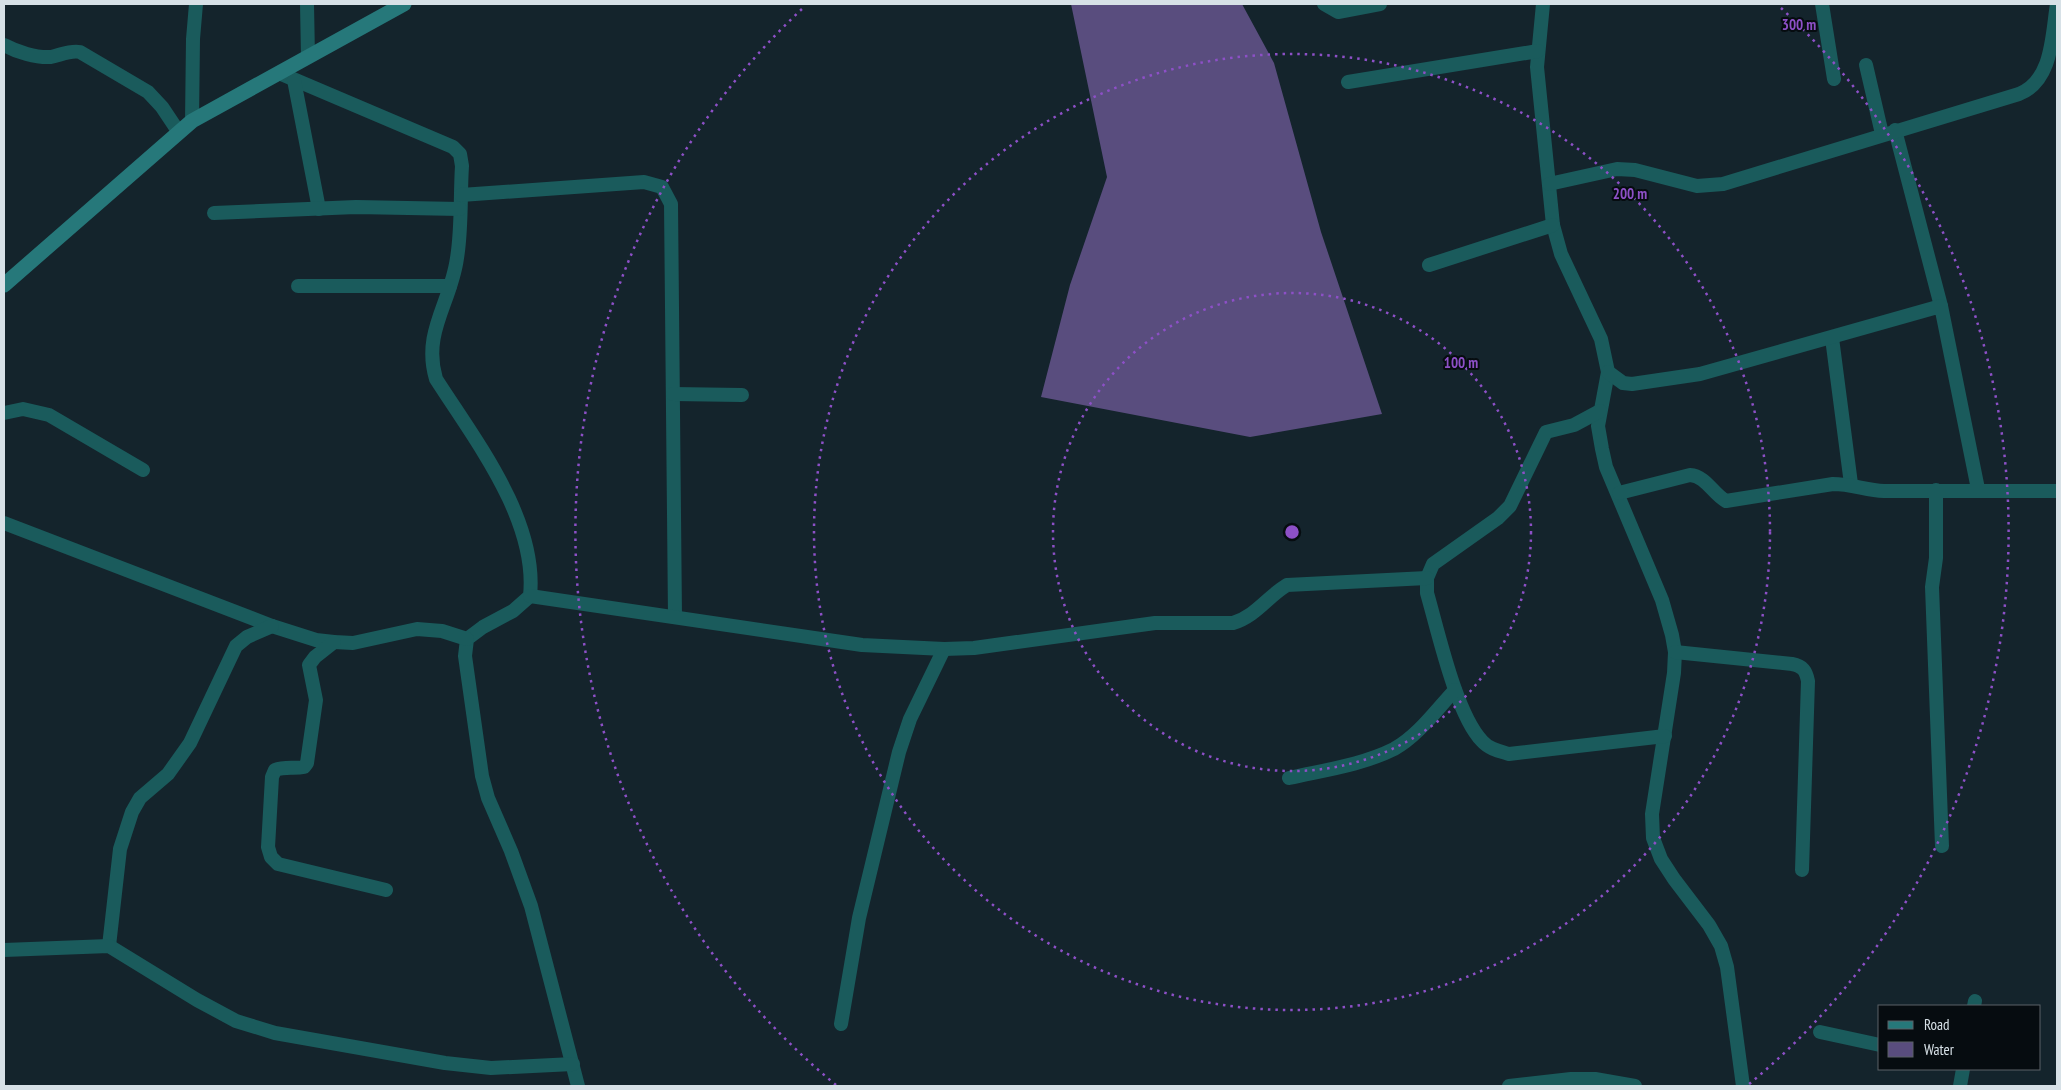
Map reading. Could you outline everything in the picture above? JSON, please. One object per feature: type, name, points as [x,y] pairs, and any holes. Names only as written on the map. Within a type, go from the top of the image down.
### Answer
[{"type":"main road","points":[[4,285],[192,121],[404,4]]},
{"type":"street","points":[[192,121],[196,4]]},
{"type":"street","points":[[307,4],[308,57]]},
{"type":"street","points":[[1324,4],[1338,12],[1380,4]]},
{"type":"street","points":[[1543,4],[1537,67],[1553,225],[1561,254],[1601,339],[1608,372],[1598,426],[1606,467],[1619,493],[1662,600],[1675,652],[1674,673],[1652,814],[1653,838],[1661,859],[1710,925],[1721,946],[1727,967],[1743,1086]]},
{"type":"street","points":[[1822,4],[1834,80]]},
{"type":"street","points":[[1549,184],[1617,169],[1635,170],[1698,186],[1723,184],[2019,94],[2032,87],[2048,60],[2057,4]]},
{"type":"street","points":[[4,45],[20,52],[44,57],[74,51],[80,52],[148,92],[162,107],[178,132]]},
{"type":"street","points":[[1348,82],[1538,51]]},
{"type":"street","points":[[1866,65],[1889,132],[1941,306],[1978,489]]},
{"type":"street","points":[[279,73],[453,147],[460,154],[458,256],[431,343],[431,362],[436,379],[498,475],[512,504],[530,565],[530,596],[513,611],[483,626],[467,639],[465,656],[488,798],[511,851],[531,906],[578,1086]]},
{"type":"street","points":[[294,80],[319,209]]},
{"type":"street","points":[[214,213],[460,202],[644,182],[662,187],[671,204],[675,617]]},
{"type":"street","points":[[1429,266],[1553,225]]},
{"type":"street","points":[[298,286],[450,286]]},
{"type":"street","points":[[1608,372],[1623,383],[1632,384],[1700,374],[1941,306]]},
{"type":"street","points":[[1832,338],[1852,484]]},
{"type":"street","points":[[673,394],[742,395]]},
{"type":"street","points":[[4,412],[23,409],[49,415],[144,470]]},
{"type":"street","points":[[1600,411],[1574,425],[1546,432],[1510,506],[1498,518],[1433,564],[1427,578],[1427,593],[1456,690],[1468,718],[1481,741],[1494,750],[1509,754],[1665,736]]},
{"type":"street","points":[[1619,493],[1690,475],[1697,475],[1720,498],[1726,501],[1833,484],[1852,484],[1868,490],[1978,489],[2057,491]]},
{"type":"street","points":[[1936,490],[1936,549],[1932,587],[1942,846]]},
{"type":"street","points":[[4,523],[272,626],[316,640],[354,643],[417,629],[442,631],[467,639]]},
{"type":"street","points":[[530,596],[862,645],[944,649],[974,648],[1155,623],[1233,623],[1256,612],[1276,592],[1287,585],[1427,578]]},
{"type":"street","points":[[109,946],[120,849],[132,812],[140,798],[168,774],[190,743],[236,646],[247,637],[272,626]]},
{"type":"street","points":[[334,642],[315,657],[309,665],[316,700],[307,764],[304,767],[298,768],[282,767],[275,770],[272,777],[268,847],[271,857],[278,864],[386,890]]},
{"type":"street","points":[[841,1024],[858,918],[898,752],[910,719],[944,649]]},
{"type":"street","points":[[1675,652],[1792,664],[1800,666],[1806,671],[1808,681],[1802,870]]},
{"type":"street","points":[[1289,778],[1365,760],[1395,748],[1414,734],[1456,690]]},
{"type":"street","points":[[4,950],[109,946],[228,1017],[275,1033],[445,1063],[491,1068],[573,1064]]},
{"type":"street","points":[[1820,1032],[1878,1046]]},
{"type":"street","points":[[1960,1086],[1963,1070]]},
{"type":"street","points":[[1511,1086],[1587,1079],[1635,1086]]},
{"type":"water","points":[[1071,4],[1242,4],[1274,63],[1321,232],[1382,414],[1250,437],[1041,397],[1070,285],[1107,177]]}]
